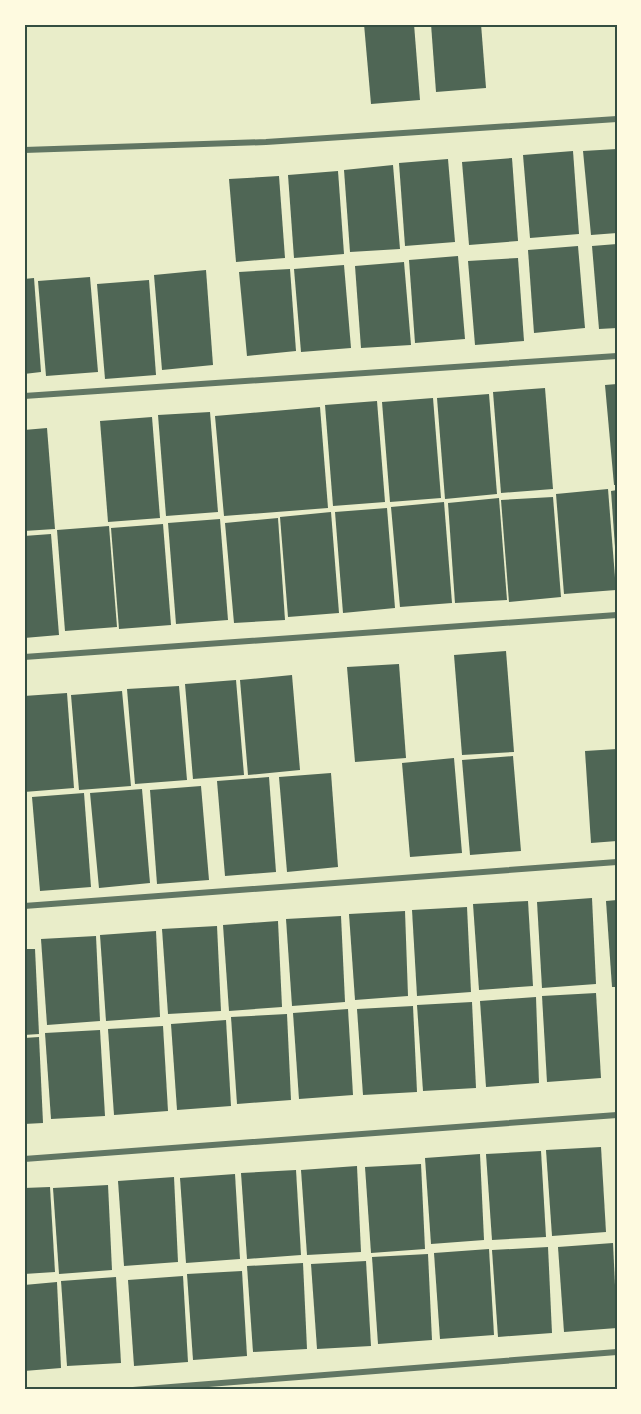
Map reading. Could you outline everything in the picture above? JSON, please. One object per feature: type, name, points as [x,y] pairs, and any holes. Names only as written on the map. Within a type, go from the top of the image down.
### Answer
[{"type":"street","points":[[24,150],[266,142],[617,119]]},
{"type":"street","points":[[24,396],[617,356]]},
{"type":"street","points":[[24,657],[617,615]]},
{"type":"street","points":[[24,906],[617,862]]},
{"type":"street","points":[[24,1159],[617,1115]]},
{"type":"street","points":[[133,1390],[617,1352]]},
{"type":"building","points":[[364,24],[414,24],[420,100],[371,104]]},
{"type":"building","points":[[431,24],[481,24],[486,88],[436,92]]},
{"type":"building","points":[[617,149],[617,233],[591,235],[583,151]]},
{"type":"building","points":[[573,151],[579,234],[530,238],[523,155]]},
{"type":"building","points":[[512,158],[518,241],[469,245],[462,162]]},
{"type":"building","points":[[448,159],[455,242],[405,246],[399,163]]},
{"type":"building","points":[[393,165],[400,249],[350,252],[344,170]]},
{"type":"building","points":[[338,171],[344,254],[294,258],[288,175]]},
{"type":"building","points":[[279,176],[285,258],[236,262],[229,179]]},
{"type":"building","points":[[617,244],[617,328],[599,329],[592,246]]},
{"type":"building","points":[[578,246],[585,328],[534,333],[528,250]]},
{"type":"building","points":[[458,256],[465,339],[415,343],[409,260]]},
{"type":"building","points":[[518,258],[524,341],[475,345],[468,261]]},
{"type":"building","points":[[404,262],[411,345],[361,348],[355,266]]},
{"type":"building","points":[[344,265],[351,348],[301,352],[294,269]]},
{"type":"building","points":[[290,269],[296,351],[247,356],[239,272]]},
{"type":"building","points":[[206,270],[213,365],[162,370],[154,275]]},
{"type":"building","points":[[90,277],[98,372],[46,376],[38,281]]},
{"type":"building","points":[[34,278],[41,372],[24,374],[24,279]]},
{"type":"building","points":[[149,280],[156,375],[105,379],[97,284]]},
{"type":"building","points":[[617,384],[617,485],[614,485],[605,385]]},
{"type":"building","points":[[545,388],[553,489],[501,493],[493,392]]},
{"type":"building","points":[[489,394],[497,494],[445,499],[437,398]]},
{"type":"building","points":[[433,398],[441,498],[390,502],[382,402]]},
{"type":"building","points":[[377,401],[385,502],[333,506],[325,405]]},
{"type":"building","points":[[320,407],[328,508],[224,516],[215,416]]},
{"type":"building","points":[[210,412],[218,512],[166,516],[158,415]]},
{"type":"building","points":[[152,417],[160,518],[108,522],[100,421]]},
{"type":"building","points":[[47,428],[55,529],[24,531],[24,430]]},
{"type":"building","points":[[608,489],[616,590],[564,594],[556,494]]},
{"type":"building","points":[[617,490],[617,547],[615,547],[611,491]]},
{"type":"building","points":[[553,497],[561,597],[509,602],[501,500]]},
{"type":"building","points":[[499,498],[507,600],[455,603],[448,503]]},
{"type":"building","points":[[444,502],[452,603],[400,607],[391,507]]},
{"type":"building","points":[[387,508],[395,608],[343,613],[335,512]]},
{"type":"building","points":[[331,512],[339,613],[288,617],[280,517]]},
{"type":"building","points":[[278,518],[285,620],[234,623],[225,523]]},
{"type":"building","points":[[220,519],[228,620],[176,624],[168,523]]},
{"type":"building","points":[[163,524],[171,625],[119,629],[111,528]]},
{"type":"building","points":[[109,526],[117,627],[65,631],[57,530]]},
{"type":"building","points":[[51,534],[59,635],[24,638],[24,536]]},
{"type":"building","points":[[506,651],[514,752],[462,755],[454,655]]},
{"type":"building","points":[[399,664],[406,758],[355,762],[347,667]]},
{"type":"building","points":[[292,675],[300,770],[248,775],[240,680]]},
{"type":"building","points":[[236,680],[244,775],[193,779],[185,684]]},
{"type":"building","points":[[179,686],[187,780],[135,784],[127,689]]},
{"type":"building","points":[[122,691],[131,786],[79,790],[71,695]]},
{"type":"building","points":[[67,693],[74,788],[24,792],[24,696]]},
{"type":"building","points":[[617,749],[617,841],[591,843],[585,751]]},
{"type":"building","points":[[513,756],[521,851],[470,855],[462,760]]},
{"type":"building","points":[[454,758],[462,853],[410,857],[402,763]]},
{"type":"building","points":[[331,773],[338,867],[287,872],[279,777]]},
{"type":"building","points":[[269,777],[276,872],[225,876],[217,781]]},
{"type":"building","points":[[201,786],[209,880],[157,884],[150,790]]},
{"type":"building","points":[[142,789],[150,883],[99,888],[90,793]]},
{"type":"building","points":[[84,793],[91,887],[40,891],[32,797]]},
{"type":"building","points":[[592,898],[596,984],[542,988],[537,902]]},
{"type":"building","points":[[617,900],[617,987],[612,987],[606,901]]},
{"type":"building","points":[[528,901],[533,986],[479,990],[473,904]]},
{"type":"building","points":[[467,907],[471,992],[417,996],[412,910]]},
{"type":"building","points":[[405,911],[408,996],[355,1000],[349,914]]},
{"type":"building","points":[[341,916],[345,1002],[292,1006],[286,919]]},
{"type":"building","points":[[278,921],[282,1007],[229,1011],[223,925]]},
{"type":"building","points":[[217,926],[221,1011],[168,1014],[162,929]]},
{"type":"building","points":[[156,931],[160,1017],[106,1021],[100,935]]},
{"type":"building","points":[[96,936],[100,1021],[47,1025],[41,939]]},
{"type":"building","points":[[24,949],[35,949],[39,1034],[24,1035]]},
{"type":"building","points":[[596,993],[601,1078],[547,1082],[542,996]]},
{"type":"building","points":[[536,997],[539,1083],[486,1087],[480,1001]]},
{"type":"building","points":[[472,1002],[476,1088],[423,1091],[417,1005]]},
{"type":"building","points":[[413,1006],[417,1092],[363,1095],[357,1009]]},
{"type":"building","points":[[348,1009],[353,1095],[299,1099],[293,1013]]},
{"type":"building","points":[[287,1014],[291,1100],[237,1104],[231,1017]]},
{"type":"building","points":[[226,1020],[231,1106],[177,1110],[171,1024]]},
{"type":"building","points":[[163,1026],[168,1111],[114,1115],[108,1029]]},
{"type":"building","points":[[100,1030],[105,1116],[51,1119],[45,1033]]},
{"type":"building","points":[[39,1037],[43,1123],[24,1124],[24,1038]]},
{"type":"building","points":[[601,1147],[606,1232],[552,1236],[546,1150]]},
{"type":"building","points":[[541,1151],[546,1237],[492,1240],[486,1154]]},
{"type":"building","points":[[480,1154],[484,1240],[431,1244],[425,1158]]},
{"type":"building","points":[[421,1164],[425,1249],[371,1253],[365,1167]]},
{"type":"building","points":[[357,1166],[361,1252],[307,1255],[301,1170]]},
{"type":"building","points":[[296,1170],[301,1255],[247,1259],[241,1173]]},
{"type":"building","points":[[235,1174],[240,1259],[186,1263],[180,1178]]},
{"type":"building","points":[[174,1177],[178,1262],[124,1266],[118,1181]]},
{"type":"building","points":[[108,1185],[112,1270],[59,1274],[53,1188]]},
{"type":"building","points":[[50,1187],[55,1272],[24,1274],[24,1188]]},
{"type":"building","points":[[613,1243],[617,1328],[564,1332],[558,1247]]},
{"type":"building","points":[[548,1247],[552,1333],[498,1337],[492,1250]]},
{"type":"building","points":[[489,1249],[494,1335],[440,1339],[434,1253]]},
{"type":"building","points":[[428,1254],[432,1340],[378,1344],[372,1257]]},
{"type":"building","points":[[366,1261],[371,1346],[317,1349],[311,1264]]},
{"type":"building","points":[[303,1263],[307,1349],[253,1352],[247,1266]]},
{"type":"building","points":[[242,1271],[247,1356],[193,1360],[187,1274]]},
{"type":"building","points":[[183,1276],[188,1362],[134,1366],[128,1280]]},
{"type":"building","points":[[116,1277],[121,1363],[67,1366],[61,1281]]},
{"type":"building","points":[[57,1282],[61,1368],[24,1371],[24,1285]]}]
